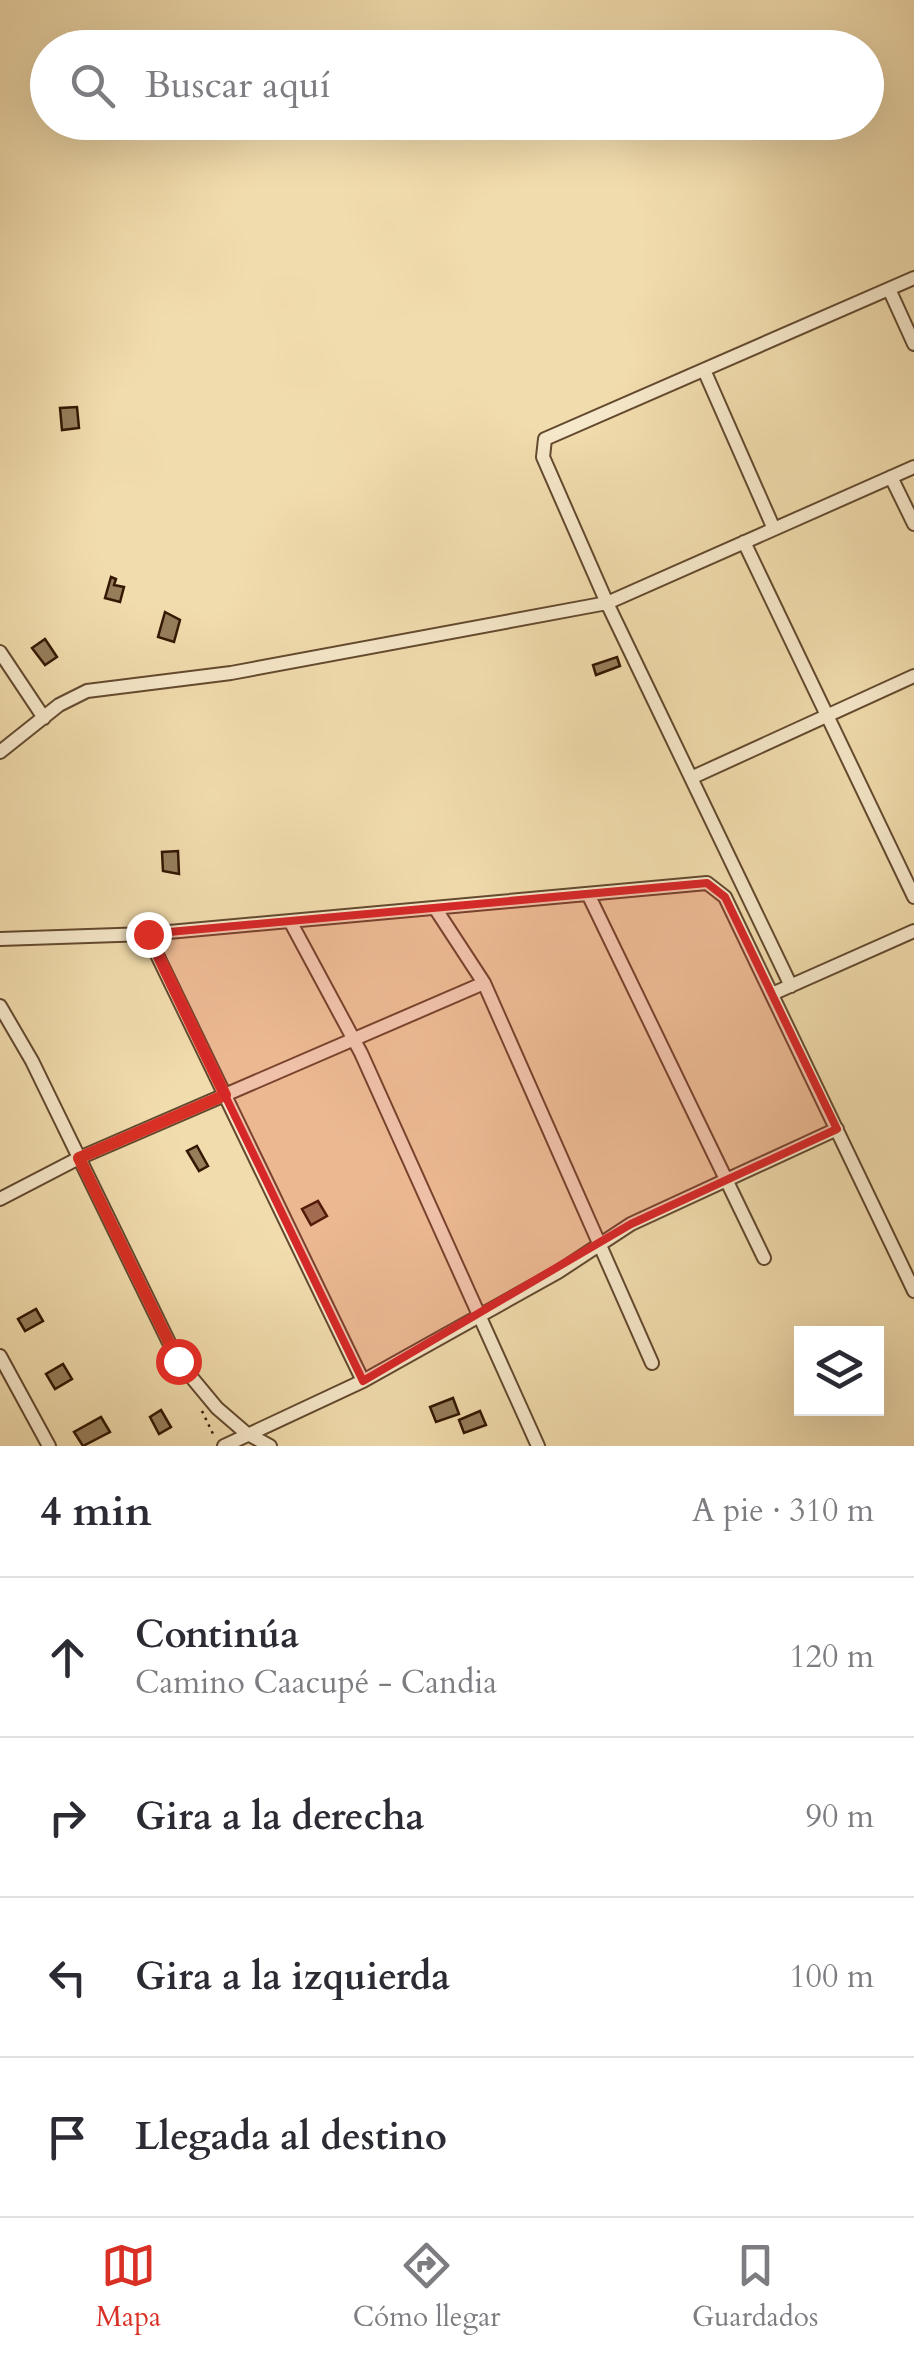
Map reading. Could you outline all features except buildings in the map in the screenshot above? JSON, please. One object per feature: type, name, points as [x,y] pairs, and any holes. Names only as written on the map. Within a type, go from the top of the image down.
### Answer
[{"type":"street","points":[[791,986],[606,603],[542,457],[545,439],[914,278]]},
{"type":"street","points":[[889,289],[914,344]]},
{"type":"street","points":[[704,370],[774,529]]},
{"type":"street","points":[[0,752],[59,705],[88,691],[231,672],[606,603],[914,467]]},
{"type":"street","points":[[891,478],[914,524]]},
{"type":"street","points":[[744,542],[914,897]]},
{"type":"street","points":[[0,652],[44,718]]},
{"type":"street","points":[[693,777],[914,676]]},
{"type":"street","points":[[0,939],[148,934],[708,883],[725,896],[914,1290]]},
{"type":"street","points":[[588,894],[764,1258]]},
{"type":"street","points":[[435,908],[484,983],[652,1363]]},
{"type":"street","points":[[290,921],[354,1039],[538,1446]]},
{"type":"street","points":[[772,994],[914,931]]},
{"type":"street","points":[[148,934],[362,1381]]},
{"type":"street","points":[[0,1199],[79,1158],[484,983]]},
{"type":"street","points":[[0,1006],[32,1061],[178,1361],[217,1408],[246,1433],[270,1446]]},
{"type":"street","points":[[224,1446],[362,1381],[631,1224],[837,1129]]},
{"type":"street","points":[[0,1356],[49,1446]]},
{"type":"highlighted area","points":[[707,883],[725,897],[837,1129],[631,1224],[363,1381],[147,934]]},
{"type":"route","points":[[148,934],[225,1095],[79,1158],[178,1361]]}]
